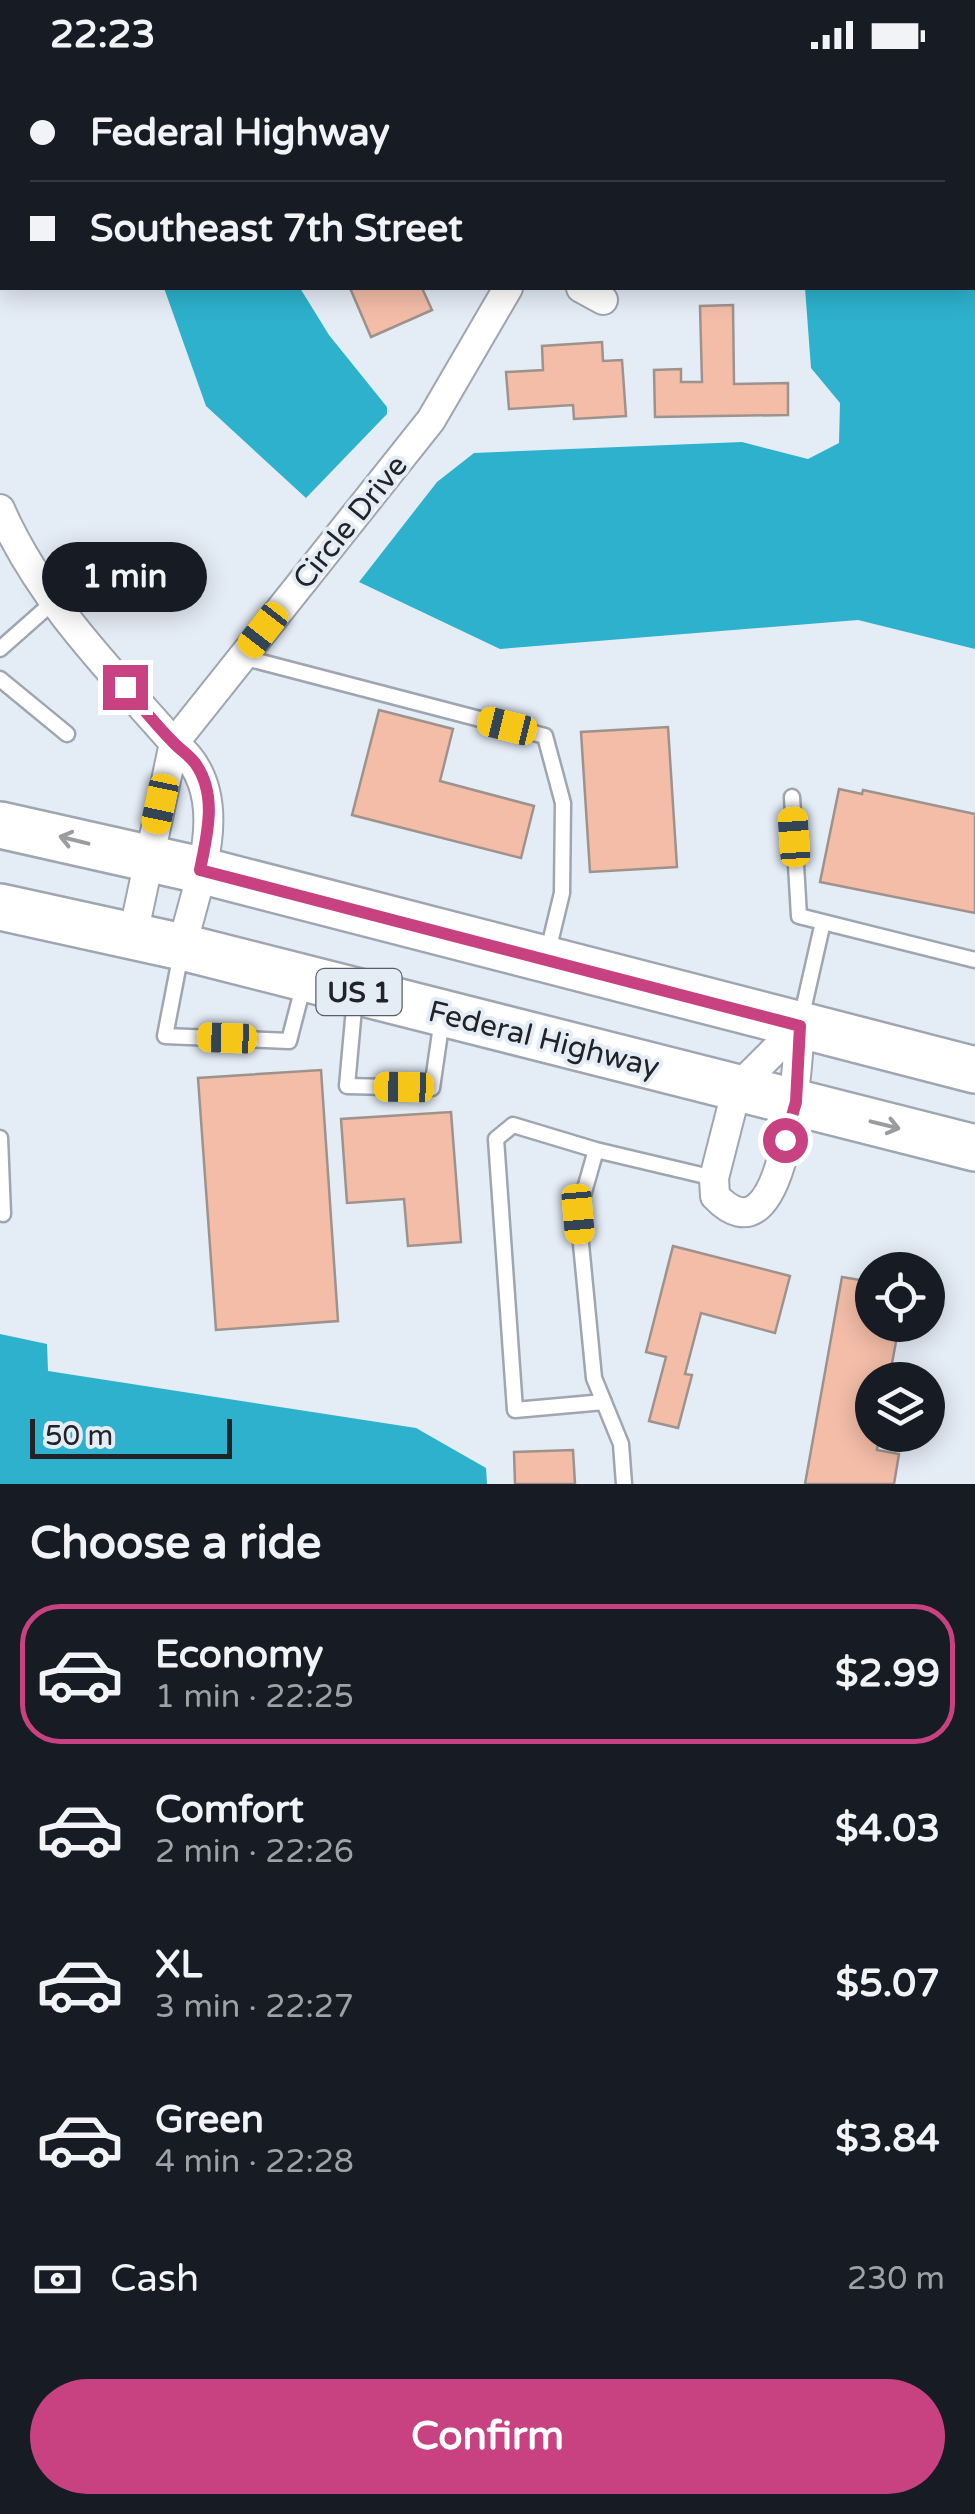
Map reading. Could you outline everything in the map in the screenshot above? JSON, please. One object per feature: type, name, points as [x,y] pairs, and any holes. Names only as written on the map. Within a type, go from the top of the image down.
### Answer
[{"type":"main road","name":"US 1","points":[[0,824],[200,870],[975,1070]]},
{"type":"main road","name":"Federal Highway","points":[[0,908],[133,935],[975,1148]]},
{"type":"street","name":"Circle Drive","points":[[174,743],[431,420],[507,290]]},
{"type":"street","points":[[0,509],[52,603],[198,767],[210,816],[182,948]]},
{"type":"street","points":[[133,935],[174,743]]},
{"type":"street","points":[[800,1026],[796,1102],[770,1194],[760,1207],[738,1210],[724,1206],[714,1196],[714,1178],[737,1088],[800,1026]]},
{"type":"lane","points":[[0,649],[52,603]]},
{"type":"lane","points":[[242,658],[545,736],[563,803],[562,893],[546,961]]},
{"type":"lane","points":[[0,679],[67,734]]},
{"type":"lane","points":[[792,797],[799,916],[975,960]]},
{"type":"lane","points":[[800,1026],[823,922]]},
{"type":"lane","points":[[182,948],[165,1036],[288,1041],[306,978]]},
{"type":"lane","points":[[356,991],[348,1086],[432,1088],[443,1013]]},
{"type":"lane","points":[[604,1402],[515,1410],[496,1139],[512,1125],[714,1178]]},
{"type":"lane","points":[[0,1138],[3,1214]]},
{"type":"lane","points":[[596,1150],[578,1214],[594,1378],[622,1444],[624,1484]]},
{"type":"water","points":[[165,290],[301,290],[329,335],[387,407],[387,414],[306,498],[206,406]]},
{"type":"water","points":[[805,290],[975,290],[975,649],[858,620],[500,649],[359,582],[437,482],[474,453],[742,442],[808,459],[839,443],[840,403],[811,368]]},
{"type":"water","points":[[0,1334],[47,1344],[48,1371],[416,1428],[486,1468],[487,1484],[0,1484]]},
{"type":"building","points":[[351,290],[423,290],[432,310],[371,337]]},
{"type":"building","points":[[733,305],[734,384],[788,383],[788,415],[655,417],[654,370],[681,369],[681,382],[702,382],[700,306]]},
{"type":"building","points":[[602,342],[603,361],[622,360],[626,416],[574,419],[573,405],[509,409],[506,372],[543,370],[542,346]]},
{"type":"building","points":[[379,710],[453,729],[440,781],[534,806],[521,858],[352,815]]},
{"type":"building","points":[[668,727],[677,867],[590,872],[581,732]]},
{"type":"building","points":[[839,789],[862,794],[863,790],[975,814],[975,913],[820,882]]},
{"type":"building","points":[[321,1070],[338,1321],[216,1330],[198,1078]]},
{"type":"building","points":[[451,1112],[461,1242],[408,1246],[404,1199],[347,1203],[341,1119]]},
{"type":"building","points":[[673,1246],[790,1276],[775,1333],[701,1313],[685,1374],[692,1375],[678,1428],[649,1421],[666,1357],[646,1352]]},
{"type":"building","points":[[842,1277],[855,1279],[855,1342],[896,1342],[892,1362],[855,1362],[855,1452],[899,1454],[894,1484],[805,1484]]},
{"type":"building","points":[[573,1450],[575,1484],[515,1484],[514,1452]]},
{"type":"route","points":[[125,687],[198,767],[205,784],[210,816],[200,870],[800,1026],[796,1102],[785,1140]]}]
